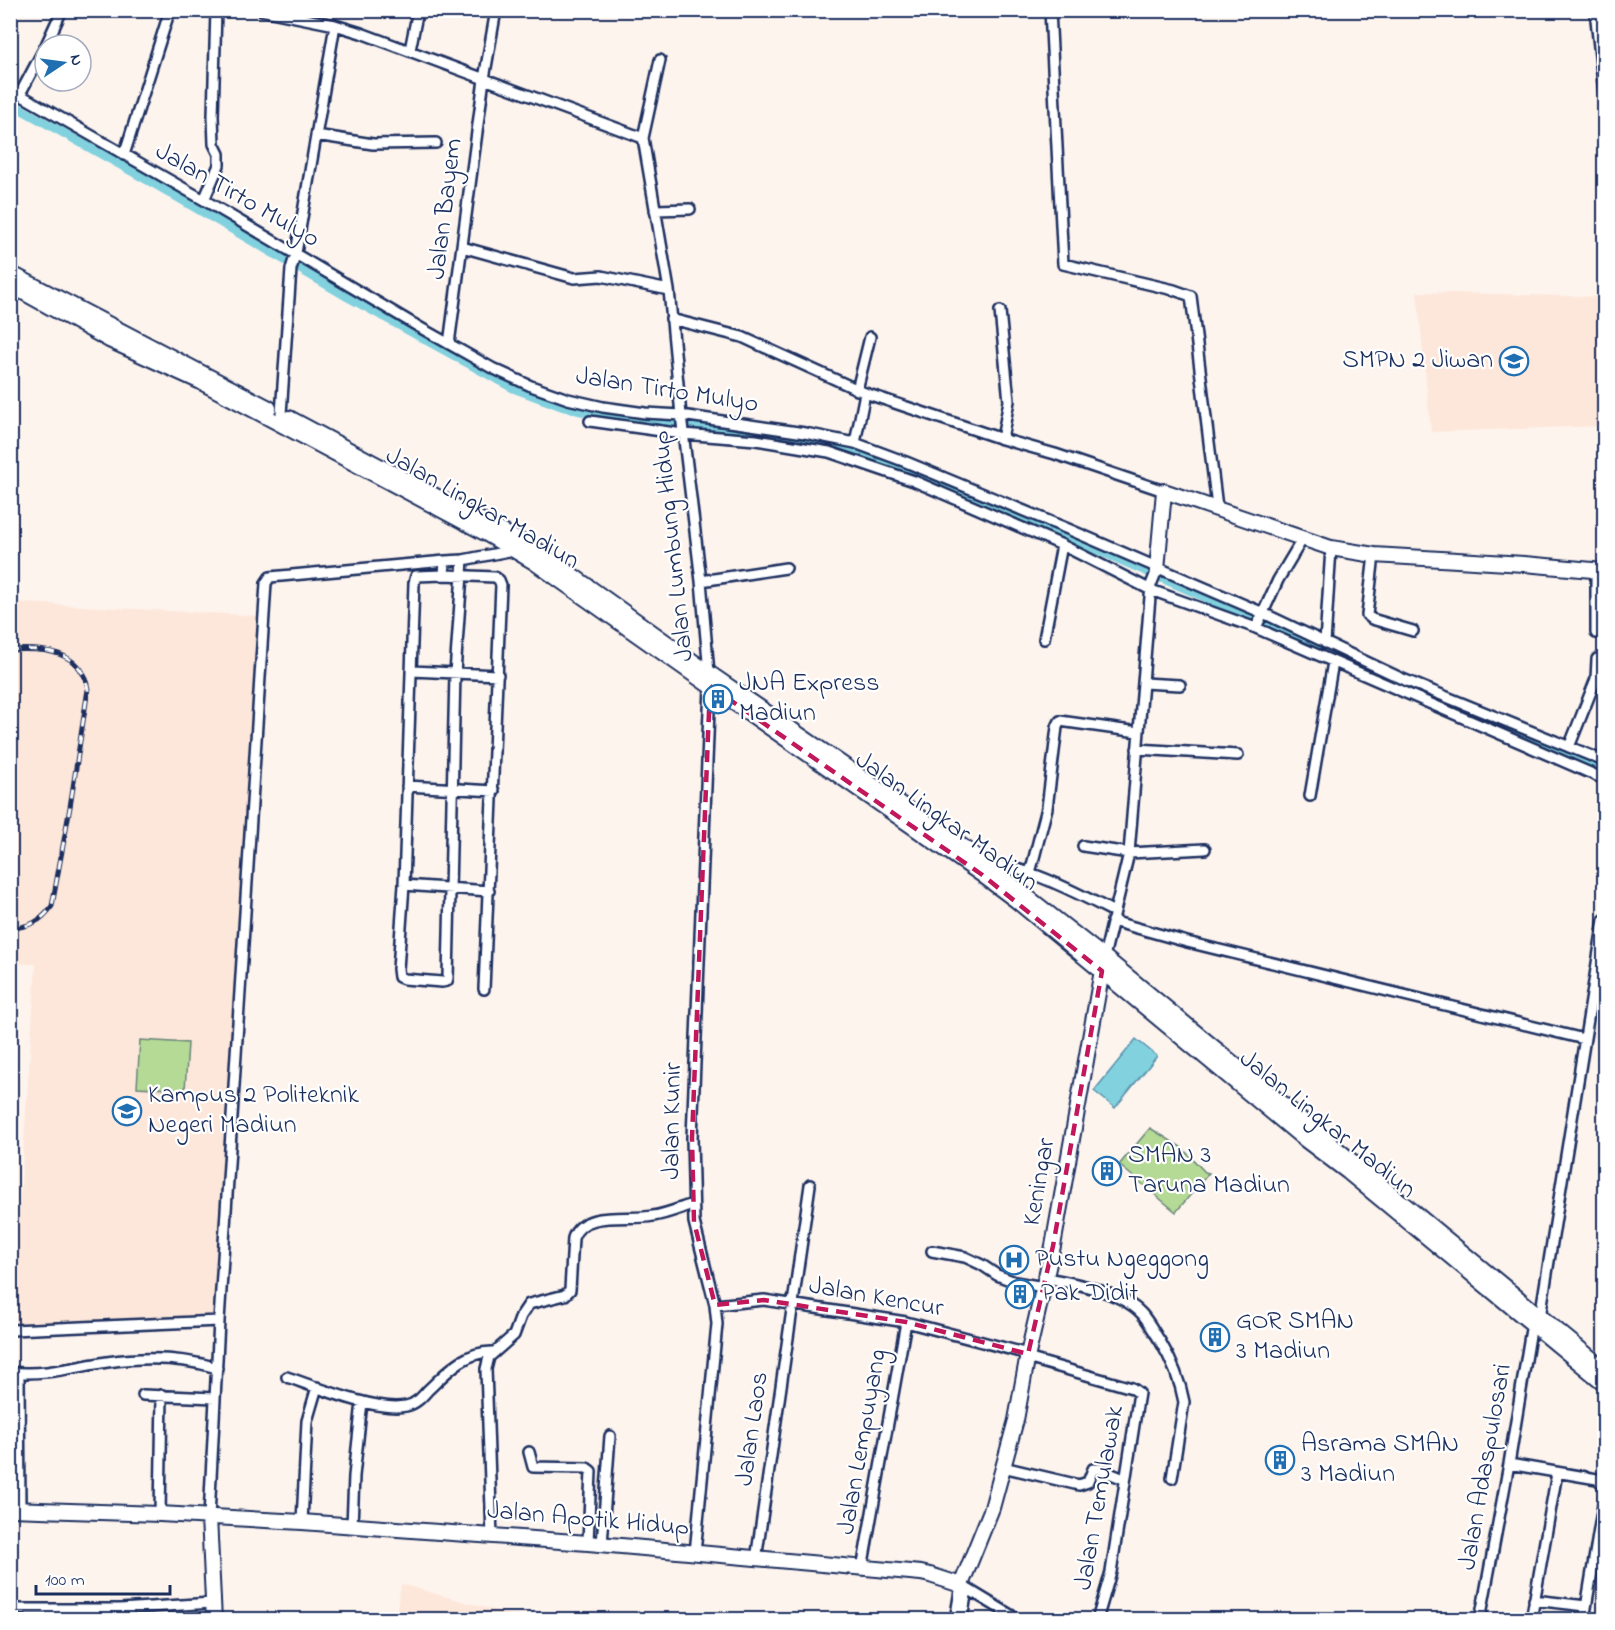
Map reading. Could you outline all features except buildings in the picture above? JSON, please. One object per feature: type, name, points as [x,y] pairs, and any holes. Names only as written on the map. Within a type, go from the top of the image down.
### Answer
[{"type":"main road","name":"Jalan Lingkar Madiun","points":[[10,273],[111,334],[204,373],[530,546],[559,565],[710,680]]},
{"type":"main road","name":"Jalan Lingkar Madiun","points":[[10,285],[111,334],[514,549],[985,869],[1242,1079],[1475,1261],[1605,1383]]},
{"type":"main road","points":[[1157,569],[1164,491],[1217,507],[1331,548],[1374,555],[1600,571]]},
{"type":"main road","name":"Keningar","points":[[964,1587],[992,1508],[1016,1420],[1027,1356],[1045,1282],[1103,964]]},
{"type":"main road","name":"Jalan Lingkar Madiun","points":[[1536,1320],[1605,1368]]},
{"type":"main road","name":"Jalan Apotik Hidup","points":[[15,1509],[302,1522],[602,1544],[930,1575],[964,1587]]},
{"type":"main road","points":[[209,1517],[214,1620]]},
{"type":"street","points":[[52,33],[62,10]]},
{"type":"street","points":[[124,155],[170,10]]},
{"type":"street","points":[[204,200],[219,165],[219,154],[214,144],[213,116],[216,10]]},
{"type":"street","points":[[261,10],[335,25],[410,50],[643,138],[660,60]]},
{"type":"street","points":[[410,50],[418,10]]},
{"type":"street","name":"Jalan Bayem","points":[[449,344],[495,10]]},
{"type":"street","points":[[1050,10],[1063,264],[1191,296],[1217,507]]},
{"type":"street","points":[[1594,10],[1605,93]]},
{"type":"street","points":[[281,414],[291,269],[296,254],[335,25]]},
{"type":"street","points":[[20,94],[33,70]]},
{"type":"street","name":"Jalan Tirto Mulyo","points":[[10,89],[449,344],[531,386],[568,399],[625,410],[805,433],[855,443],[906,462],[1157,569],[1259,620]]},
{"type":"street","points":[[316,135],[373,144],[436,143]]},
{"type":"street","name":"Jalan Lumbung Hidup","points":[[643,138],[669,290],[710,680]]},
{"type":"street","points":[[655,210],[690,209]]},
{"type":"street","points":[[462,247],[574,278],[601,276],[669,290]]},
{"type":"street","points":[[1000,311],[1009,402],[1002,439]]},
{"type":"street","points":[[671,319],[742,337],[861,392],[1164,491]]},
{"type":"street","points":[[855,443],[870,337]]},
{"type":"street","points":[[590,421],[756,440],[829,452],[914,481],[1062,545],[1151,588],[1259,620],[1325,643],[1405,680],[1605,762]]},
{"type":"street","points":[[1259,620],[1278,580],[1303,538]]},
{"type":"street","points":[[1044,639],[1062,545]]},
{"type":"street","points":[[1325,643],[1331,548]]},
{"type":"street","points":[[209,1517],[219,1321],[266,583],[270,577],[463,560],[514,549]]},
{"type":"street","points":[[1374,555],[1367,615],[1372,619],[1413,631]]},
{"type":"street","points":[[463,560],[462,575],[454,673],[448,978],[447,981],[442,982],[404,979],[398,974],[404,885],[414,580],[420,575],[444,574],[462,575],[495,577],[501,585],[484,989]]},
{"type":"street","points":[[444,574],[445,561]]},
{"type":"street","points":[[701,581],[786,568]]},
{"type":"street","points":[[1103,964],[1129,853],[1151,588],[1157,569]]},
{"type":"street","points":[[1596,633],[1600,571]]},
{"type":"street","points":[[1259,620],[1333,662],[1605,779]]},
{"type":"street","points":[[1569,747],[1596,679],[1597,659]]},
{"type":"street","points":[[1310,796],[1333,662]]},
{"type":"street","points":[[412,671],[498,675]]},
{"type":"street","name":"Jalan Kunir","points":[[695,1553],[717,1324],[715,1305],[696,1233],[692,1138],[710,680]]},
{"type":"street","points":[[1143,683],[1180,685]]},
{"type":"street","points":[[1030,873],[1047,808],[1057,727],[1060,721],[1138,732]]},
{"type":"street","points":[[1137,749],[1238,755]]},
{"type":"street","points":[[407,786],[494,791]]},
{"type":"street","points":[[1083,846],[1129,853],[1205,849]]},
{"type":"street","points":[[985,869],[1007,866],[1030,873],[1087,898],[1113,916],[1210,948],[1584,1039]]},
{"type":"street","points":[[404,885],[489,891]]},
{"type":"street","name":"Jalan Adaspulosari","points":[[1480,1620],[1536,1320],[1605,920]]},
{"type":"street","name":"Jalan Laos","points":[[756,1560],[810,1185]]},
{"type":"street","points":[[492,1537],[486,1369],[489,1357],[514,1335],[521,1316],[529,1304],[565,1295],[570,1290],[573,1238],[582,1225],[601,1219],[652,1217],[693,1204]]},
{"type":"street","points":[[932,1251],[965,1257],[1015,1282],[1045,1282],[1114,1296],[1141,1313],[1170,1359],[1177,1374],[1184,1402],[1172,1478]]},
{"type":"street","name":"Jalan Kencur","points":[[715,1305],[764,1300],[906,1322],[1027,1356]]},
{"type":"street","points":[[12,1330],[219,1321]]},
{"type":"street","name":"Jalan Lempuyang","points":[[862,1569],[906,1322]]},
{"type":"street","points":[[287,1377],[362,1402],[398,1407],[408,1406],[418,1401],[471,1354],[493,1352]]},
{"type":"street","name":"Jalan Temulawak","points":[[1027,1356],[1132,1388],[1139,1394],[1111,1572],[1097,1620]]},
{"type":"street","points":[[10,1372],[51,1372],[109,1362],[148,1359],[194,1362],[217,1368]]},
{"type":"street","points":[[15,1509],[19,1379]]},
{"type":"street","points":[[302,1522],[307,1421],[317,1387]]},
{"type":"street","points":[[143,1395],[215,1398]]},
{"type":"street","points":[[160,1514],[162,1395]]},
{"type":"street","points":[[352,1526],[354,1476],[362,1402]]},
{"type":"street","points":[[602,1544],[610,1436]]},
{"type":"street","points":[[529,1452],[533,1467],[587,1468],[591,1471],[588,1543]]},
{"type":"street","points":[[1509,1464],[1597,1479],[1605,1485]]},
{"type":"street","points":[[1003,1467],[1079,1485],[1088,1482],[1093,1469],[1099,1469],[1124,1479]]},
{"type":"street","points":[[1531,1620],[1557,1473]]},
{"type":"street","points":[[1584,1620],[1605,1499]]},
{"type":"street","points":[[955,1620],[964,1587]]},
{"type":"street","points":[[962,1620],[964,1587]]},
{"type":"street","points":[[964,1587],[1019,1620]]},
{"type":"street","points":[[1534,1600],[1586,1606]]},
{"type":"street","points":[[10,1609],[108,1609],[212,1603]]},
{"type":"street","points":[[40,1608],[40,1620]]},
{"type":"street","points":[[108,1609],[109,1620]]},
{"type":"highlighted area","points":[[710,686],[981,874],[1102,971],[1053,1246],[1028,1354],[906,1322],[764,1300],[715,1305],[694,1222],[692,1138]]},
{"type":"shaded area","name":"SMPN 2 Jiwan","points":[[1417,292],[1604,297],[1604,426],[1431,432]]},
{"type":"shaded area","name":"Kampus 2 Politeknik Negeri Madiun","points":[[10,602],[262,616],[215,1317],[14,1329],[19,1258],[16,1258],[36,964],[11,963]]},
{"type":"shaded area","points":[[401,1584],[526,1619],[395,1619]]},
{"type":"green space","points":[[140,1040],[188,1043],[185,1090],[137,1087]]},
{"type":"green space","points":[[1150,1128],[1181,1147],[1205,1172],[1209,1173],[1176,1212],[1119,1165]]},
{"type":"water","points":[[1136,1039],[1157,1056],[1115,1108],[1094,1091]]},
{"type":"waterway","points":[[10,103],[160,187],[348,297],[513,388],[564,407],[617,420],[695,424],[839,447],[876,459],[1074,540]]},
{"type":"waterway","points":[[1070,538],[1604,772]]},
{"type":"railway","points":[[10,650],[36,650],[59,654],[78,666],[88,689],[52,906],[44,916],[34,922],[10,929]]},
{"type":"place","name":"SMPN 2 Jiwan","points":[[1514,361]]},
{"type":"place","name":"JNA Express Madiun","points":[[718,699]]},
{"type":"place","name":"Kampus 2 Politeknik Negeri Madiun","points":[[127,1111]]},
{"type":"place","name":"SMAN 3 Taruna Madiun","points":[[1107,1171]]},
{"type":"place","name":"Pustu Ngeggong","points":[[1014,1260]]},
{"type":"place","name":"Pak Didit","points":[[1020,1294]]},
{"type":"place","name":"GOR SMAN 3 Madiun","points":[[1215,1337]]},
{"type":"place","name":"Asrama SMAN 3 Madiun","points":[[1280,1460]]}]
